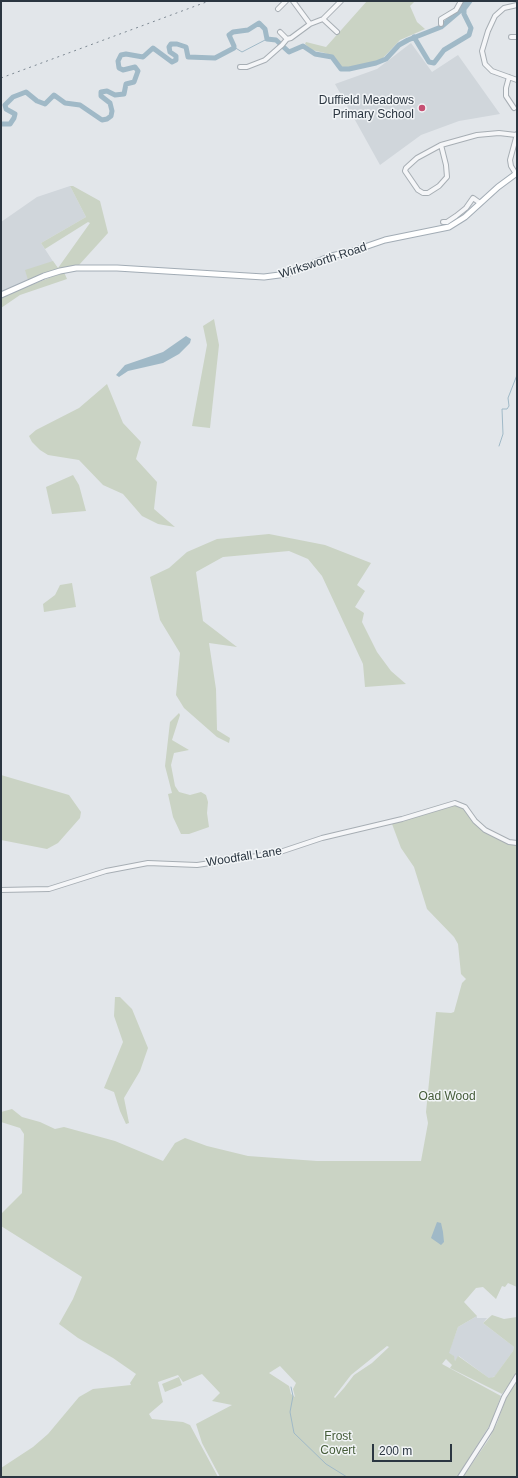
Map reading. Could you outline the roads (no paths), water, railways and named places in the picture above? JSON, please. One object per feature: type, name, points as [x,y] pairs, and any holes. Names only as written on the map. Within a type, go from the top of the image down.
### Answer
[{"type":"main road","name":"Wirksworth Road","points":[[1,295],[44,276],[76,268],[117,268],[264,277],[280,275],[331,256],[350,252],[385,240],[449,227],[465,217],[516,174]]},
{"type":"street","points":[[278,9],[286,1]]},
{"type":"street","points":[[293,1],[310,24]]},
{"type":"street","points":[[240,67],[247,67],[265,60],[281,46],[286,39],[297,35],[310,24],[323,19],[341,1]]},
{"type":"street","points":[[441,24],[441,18],[456,10],[460,1]]},
{"type":"street","points":[[517,5],[507,4],[499,11],[494,18],[482,51],[483,60],[488,67],[496,73],[517,80]]},
{"type":"street","points":[[323,19],[337,32]]},
{"type":"street","points":[[333,28],[337,24]]},
{"type":"street","points":[[280,32],[286,39]]},
{"type":"street","points":[[512,37],[517,36]]},
{"type":"street","points":[[509,77],[506,88],[506,96],[516,108]]},
{"type":"street","points":[[441,145],[448,174],[439,186],[428,193],[422,193],[411,181],[405,171],[406,168],[417,158],[441,145],[477,135],[499,133],[517,134]]},
{"type":"street","name":"Wirksworth Road","points":[[516,174],[511,166],[510,160],[517,134]]},
{"type":"street","points":[[442,222],[447,222],[456,216],[466,208],[473,198],[480,203]]},
{"type":"street","name":"Woodfall Lane","points":[[1,890],[49,889],[106,872],[148,863],[197,865],[277,853],[322,838],[402,819],[455,803],[465,806],[475,821],[485,830],[502,839],[517,843]]},
{"type":"street","points":[[460,1477],[491,1429],[504,1397],[517,1376]]},
{"type":"water","points":[[186,336],[191,339],[190,343],[179,354],[163,363],[128,371],[119,377],[116,375],[125,365],[163,352]]},
{"type":"water","points":[[437,1222],[441,1223],[443,1232],[444,1242],[441,1245],[431,1238]]},
{"type":"waterway","points":[[1,124],[10,124],[15,114],[6,109],[5,105],[13,97],[26,92],[37,101],[45,104],[54,95],[65,103],[80,105],[102,120],[107,119],[111,116],[112,111],[110,103],[101,96],[101,92],[107,91],[115,95],[124,94],[126,84],[134,82],[138,71],[135,67],[123,70],[119,68],[118,61],[121,55],[126,54],[143,57],[153,48],[172,62],[176,60],[176,56],[170,52],[169,47],[171,44],[177,44],[186,47],[188,57],[215,58],[234,48],[229,35],[233,32],[248,30],[259,23],[265,29],[267,39],[276,40],[289,52],[303,46],[315,54],[332,57],[341,69],[349,69],[376,63],[386,59],[399,45],[408,40],[441,27],[461,10],[465,1]]},
{"type":"waterway","points":[[414,37],[429,62],[434,63],[444,50],[469,35],[471,28],[464,14],[464,9],[470,1]]},
{"type":"waterway","points":[[234,47],[242,52],[267,39]]},
{"type":"waterway","points":[[517,361],[517,371]]},
{"type":"waterway","points":[[499,446],[503,434],[502,409],[507,409],[509,406],[508,398],[517,375]]},
{"type":"waterway","points":[[291,1387],[293,1396],[290,1412],[294,1433],[326,1464],[347,1477]]},
{"type":"railway","points":[[1,78],[209,1]]},
{"type":"place","name":"Duffield Meadows Primary School","points":[[422,108]]},
{"type":"park label","name":"Oad Wood","points":[[447,1097]]},
{"type":"park label","name":"Frost Covert","points":[[338,1444]]}]
